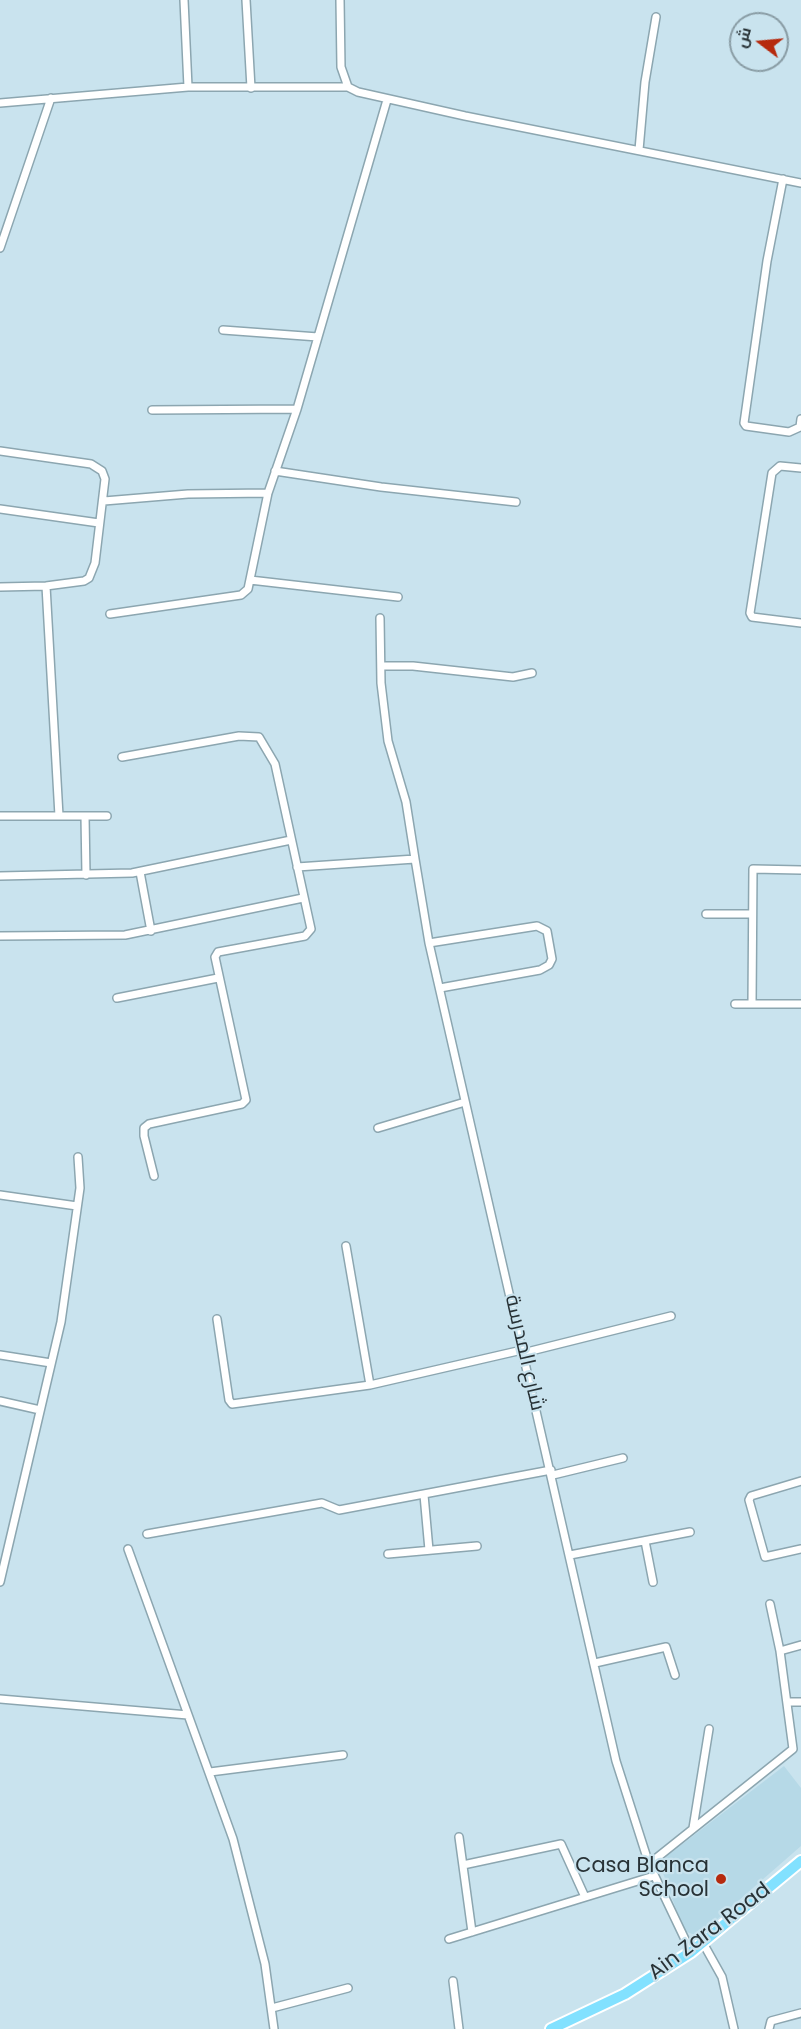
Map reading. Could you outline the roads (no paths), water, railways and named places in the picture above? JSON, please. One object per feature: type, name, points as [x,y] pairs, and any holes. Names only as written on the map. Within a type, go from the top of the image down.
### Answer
[{"type":"main road","name":"Ain Zara Road","points":[[551,2029],[625,1994],[691,1952],[801,1862]]},
{"type":"street","points":[[184,0],[188,87]]},
{"type":"street","points":[[246,0],[250,88]]},
{"type":"street","points":[[340,0],[341,67],[348,87]]},
{"type":"street","points":[[639,150],[645,81],[656,17]]},
{"type":"street","points":[[0,103],[188,87],[348,87],[387,100],[801,183]]},
{"type":"street","points":[[0,248],[51,98]]},
{"type":"street","points":[[110,614],[241,596],[246,593],[268,493],[297,409],[387,100]]},
{"type":"street","points":[[783,179],[767,261],[744,423],[746,426],[789,432],[800,428],[801,419]]},
{"type":"street","points":[[224,330],[318,338]]},
{"type":"street","points":[[152,410],[297,409]]},
{"type":"street","points":[[0,452],[97,466],[105,479],[95,563],[89,578],[84,581],[46,586],[0,587]]},
{"type":"street","points":[[801,468],[780,466],[772,473],[750,613],[752,617],[801,622]]},
{"type":"street","points":[[275,471],[381,487],[516,502]]},
{"type":"street","points":[[104,501],[188,494],[268,493]]},
{"type":"street","points":[[0,509],[99,523]]},
{"type":"street","points":[[250,580],[398,597]]},
{"type":"street","points":[[46,586],[59,816]]},
{"type":"street","name":"شارع المدرسة","points":[[380,618],[381,666],[388,741],[406,802],[429,943],[552,1473],[582,1617],[595,1663],[616,1761],[649,1864],[691,1952]]},
{"type":"street","points":[[381,666],[413,666],[513,677],[532,673]]},
{"type":"street","points":[[122,757],[239,735],[259,737],[275,764],[310,934],[218,952],[215,963],[246,1100],[242,1104],[149,1124],[144,1128],[154,1176]]},
{"type":"street","points":[[0,816],[107,816]]},
{"type":"street","points":[[85,816],[86,875]]},
{"type":"street","points":[[0,876],[140,872],[291,840]]},
{"type":"street","points":[[297,867],[415,859]]},
{"type":"street","points":[[752,1004],[753,869],[801,870]]},
{"type":"street","points":[[140,872],[151,931]]},
{"type":"street","points":[[0,936],[103,937],[151,931],[303,898]]},
{"type":"street","points":[[706,914],[752,914]]},
{"type":"street","points":[[429,943],[537,926],[547,931],[552,959],[549,965],[540,970],[440,988]]},
{"type":"street","points":[[117,998],[218,978]]},
{"type":"street","points":[[735,1004],[801,1004]]},
{"type":"street","points":[[378,1128],[465,1102]]},
{"type":"street","points":[[0,1582],[61,1322],[80,1188],[78,1157]]},
{"type":"street","points":[[0,1195],[77,1206]]},
{"type":"street","points":[[345,1246],[370,1384]]},
{"type":"street","points":[[218,1319],[229,1400],[232,1404],[370,1384],[671,1316]]},
{"type":"street","points":[[0,1355],[51,1363]]},
{"type":"street","points":[[0,1401],[40,1410]]},
{"type":"street","points":[[147,1534],[322,1503],[339,1510],[552,1473],[623,1458]]},
{"type":"street","points":[[801,1481],[751,1496],[749,1500],[765,1557],[801,1549]]},
{"type":"street","points":[[424,1495],[429,1550]]},
{"type":"street","points":[[570,1555],[690,1532]]},
{"type":"street","points":[[645,1541],[653,1582]]},
{"type":"street","points":[[388,1554],[477,1546]]},
{"type":"street","points":[[128,1549],[210,1772],[245,1879],[265,1964],[274,2029]]},
{"type":"street","points":[[649,1864],[793,1749],[780,1651],[770,1604]]},
{"type":"street","points":[[780,1651],[801,1645]]},
{"type":"street","points":[[595,1663],[666,1647],[675,1675]]},
{"type":"street","points":[[0,1699],[188,1715]]},
{"type":"street","points":[[788,1702],[801,1702]]},
{"type":"street","points":[[693,1828],[709,1729]]},
{"type":"street","points":[[210,1772],[343,1755]]},
{"type":"street","points":[[459,1837],[472,1932]]},
{"type":"street","points":[[463,1865],[561,1844],[585,1897]]},
{"type":"street","points":[[449,1939],[654,1876]]},
{"type":"street","points":[[703,1943],[722,1977],[734,2029]]},
{"type":"street","points":[[453,1981],[459,2029]]},
{"type":"street","points":[[272,2008],[348,1988]]},
{"type":"street","points":[[769,2029],[771,2020],[801,2013]]},
{"type":"place","name":"Casa Blanca School","points":[[721,1879]]}]
